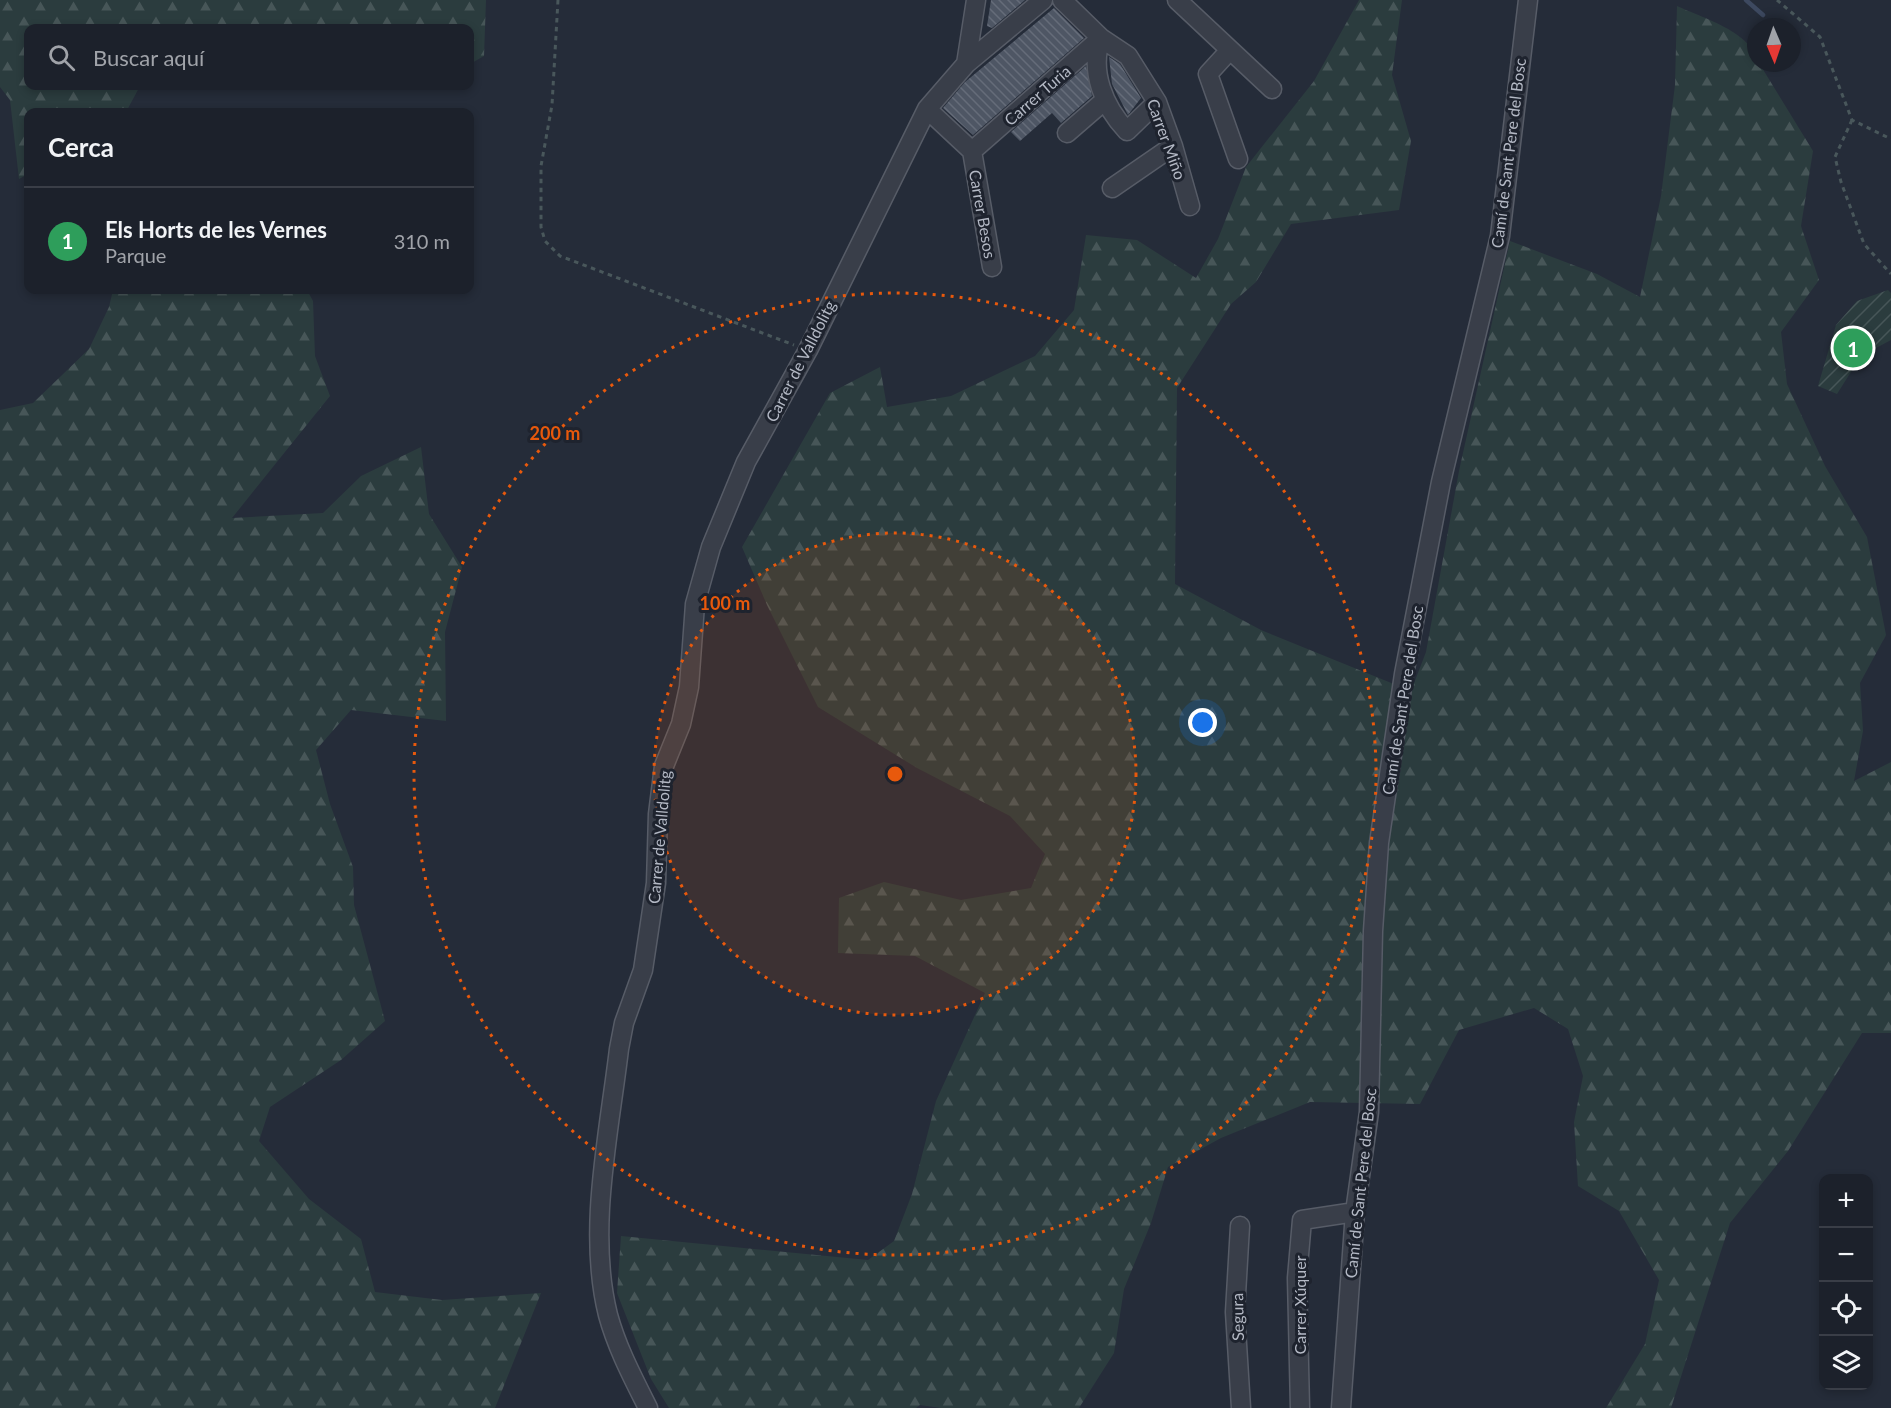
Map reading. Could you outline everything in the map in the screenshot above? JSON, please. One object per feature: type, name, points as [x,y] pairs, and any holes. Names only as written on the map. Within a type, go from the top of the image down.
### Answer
[{"type":"street","points":[[966,64],[976,0]]},
{"type":"street","name":"Carrer de Valldolitg","points":[[648,1408],[624,1360],[608,1315],[600,1269],[600,1223],[618,1049],[624,1023],[643,970],[656,883],[658,814],[664,766],[681,724],[689,687],[695,604],[711,547],[747,462],[808,350],[927,109],[966,64],[1043,0]]},
{"type":"street","name":"Carrer Miño","points":[[1062,0],[1101,38],[1128,56],[1156,102],[1173,146],[1190,206]]},
{"type":"street","points":[[1177,0],[1272,89]]},
{"type":"street","name":"Camí de Sant Pere del Bosc","points":[[1341,1408],[1355,1212],[1369,1112],[1373,931],[1385,798],[1404,674],[1441,482],[1500,236],[1528,0]]},
{"type":"street","points":[[1101,38],[1095,55],[1104,101],[1112,115],[1127,131],[1156,102]]},
{"type":"street","name":"Carrer Turia","points":[[972,151],[1101,38]]},
{"type":"street","points":[[1230,50],[1208,74],[1238,159]]},
{"type":"street","points":[[1067,133],[1104,101]]},
{"type":"street","name":"Carrer Besos","points":[[927,109],[972,151],[992,267]]},
{"type":"street","points":[[1112,188],[1173,146]]},
{"type":"street","name":"Carrer Xúquer","points":[[1300,1408],[1297,1278],[1302,1220],[1355,1212]]},
{"type":"street","name":"Segura","points":[[1240,1226],[1235,1312],[1242,1408]]},
{"type":"path","points":[[558,0],[552,105],[541,166],[541,227],[545,241],[560,256],[808,350]]},
{"type":"path","points":[[1777,0],[1820,37],[1852,120],[1891,139]]},
{"type":"path","points":[[1852,120],[1834,157],[1861,236],[1891,274]]},
{"type":"green space","points":[[0,0],[486,0],[484,56],[474,62],[474,24],[24,24],[24,90],[138,90],[128,108],[24,108],[24,176],[19,179],[10,100],[0,87]]},
{"type":"green space","points":[[1359,0],[1402,0],[1392,75],[1411,141],[1399,210],[1291,224],[1256,282],[1231,304],[1177,388],[1175,584],[1261,630],[1411,691],[1426,652],[1459,471],[1510,241],[1597,274],[1640,297],[1661,196],[1675,85],[1677,6],[1725,27],[1747,43],[1747,72],[1765,72],[1813,151],[1801,226],[1819,280],[1781,332],[1787,384],[1825,466],[1867,537],[1886,635],[1860,683],[1863,731],[1854,781],[1891,762],[1891,1033],[1862,1033],[1788,1151],[1730,1223],[1671,1408],[1606,1408],[1645,1344],[1659,1280],[1619,1211],[1578,1186],[1574,1122],[1583,1076],[1568,1029],[1534,1008],[1459,1030],[1420,1104],[1310,1102],[1221,1138],[1168,1167],[1151,1223],[1124,1289],[1114,1353],[1079,1408],[941,1408],[920,1405],[916,1408],[669,1408],[651,1379],[617,1293],[621,1236],[868,1260],[894,1241],[912,1194],[936,1101],[985,993],[915,956],[838,953],[839,898],[884,882],[961,900],[1031,888],[1045,854],[1010,816],[917,768],[818,707],[767,605],[742,547],[830,393],[880,367],[887,407],[951,396],[1035,356],[1074,310],[1086,235],[1137,240],[1196,278],[1218,239],[1246,167],[1314,81]]},
{"type":"green space","points":[[1888,290],[1891,293],[1891,340],[1861,356],[1837,394],[1818,386],[1836,325],[1857,301]]},
{"type":"green space","points":[[112,294],[309,294],[313,301],[315,356],[330,396],[232,518],[323,513],[361,476],[421,447],[429,514],[462,567],[445,632],[446,721],[351,710],[316,750],[330,804],[353,867],[354,905],[385,1021],[341,1060],[270,1107],[259,1141],[309,1199],[361,1239],[375,1292],[442,1300],[541,1293],[495,1408],[0,1408],[0,410],[33,403],[89,349],[109,307]]},
{"type":"building","points":[[991,0],[1025,0],[992,28],[987,26]]},
{"type":"building","points":[[1054,8],[1084,38],[973,135],[943,108],[965,82]]},
{"type":"building","points":[[1109,57],[1120,64],[1141,98],[1128,115],[1112,84]]},
{"type":"building","points":[[1086,66],[1092,96],[1061,123],[1052,113],[1020,141],[1011,132]]},
{"type":"waterway","points":[[1746,0],[1763,15]]},
{"type":"place","name":"Els Horts de les Vernes","points":[[1853,348]]}]
